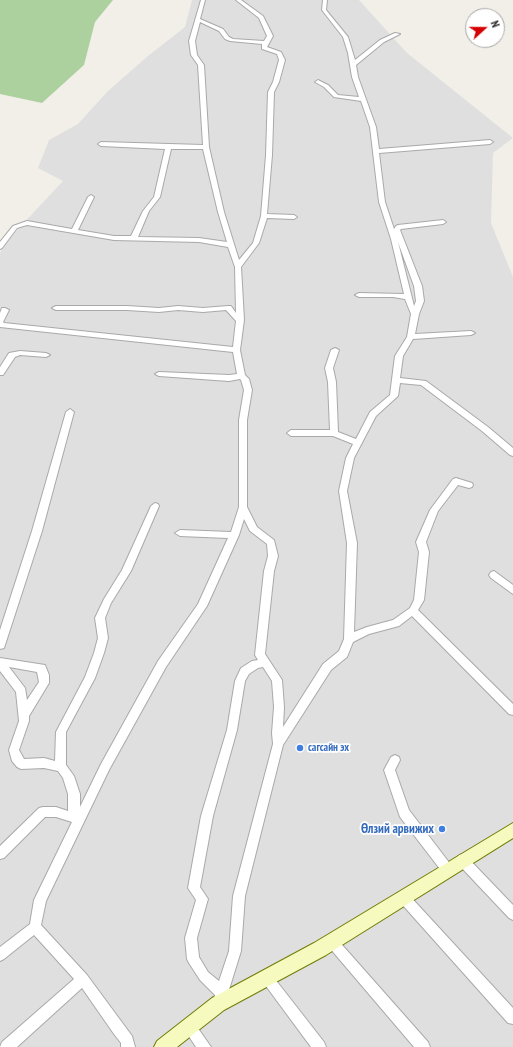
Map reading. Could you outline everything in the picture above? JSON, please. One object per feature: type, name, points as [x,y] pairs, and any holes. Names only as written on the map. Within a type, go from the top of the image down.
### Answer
[{"type":"main road","points":[[163,1047],[220,999],[267,978],[332,942],[462,860],[513,830]]},
{"type":"street","points":[[203,0],[192,41],[194,55],[202,65],[200,72],[206,147],[238,267],[240,320],[236,350],[240,376]]},
{"type":"street","points":[[238,0],[261,17],[270,36],[265,43],[264,48],[278,53],[282,60],[276,82],[271,92],[269,154],[264,216],[256,243],[238,267]]},
{"type":"street","points":[[325,0],[324,10],[345,37],[362,99],[373,127],[382,202],[394,239],[408,297],[415,314]]},
{"type":"street","points":[[197,19],[221,30],[227,38],[232,40],[265,43]]},
{"type":"street","points":[[353,64],[382,41],[397,34]]},
{"type":"street","points":[[318,82],[326,86],[336,96],[362,99]]},
{"type":"street","points":[[377,152],[490,142]]},
{"type":"street","points":[[101,144],[168,148],[206,147]]},
{"type":"street","points":[[133,239],[146,211],[157,197],[168,148]]},
{"type":"street","points":[[74,231],[91,197]]},
{"type":"street","points":[[264,216],[294,217]]},
{"type":"street","points":[[220,999],[235,951],[239,896],[278,744],[327,667],[343,654],[349,639],[352,543],[343,491],[350,458],[373,414],[394,396],[399,356],[411,338],[415,314],[420,301],[418,286],[398,227],[443,222]]},
{"type":"street","points":[[0,247],[15,227],[22,224],[35,224],[133,239],[199,240],[231,244]]},
{"type":"street","points":[[394,239],[403,245]]},
{"type":"street","points":[[358,295],[393,294],[408,297]]},
{"type":"street","points":[[56,308],[127,308],[159,310],[178,308],[204,310],[228,308],[236,318],[240,320]]},
{"type":"street","points":[[5,310],[0,322],[2,325],[236,350]]},
{"type":"street","points":[[411,338],[471,333]]},
{"type":"street","points":[[334,433],[330,368],[335,350]]},
{"type":"street","points":[[0,373],[12,355],[20,353],[46,355]]},
{"type":"street","points":[[0,955],[35,927],[40,900],[77,818],[162,664],[202,606],[234,535],[243,507],[243,420],[248,390],[245,379],[240,376],[229,378],[159,374]]},
{"type":"street","points":[[397,380],[423,383],[486,429],[513,453]]},
{"type":"street","points":[[0,645],[37,532],[70,412]]},
{"type":"street","points":[[292,433],[334,433],[358,443]]},
{"type":"street","points":[[349,639],[367,631],[396,623],[406,614],[413,611],[419,600],[424,552],[421,542],[434,510],[456,481],[469,485]]},
{"type":"street","points":[[77,818],[74,794],[68,776],[61,767],[60,748],[62,732],[90,678],[100,653],[103,638],[100,618],[106,602],[126,571],[155,506]]},
{"type":"street","points":[[243,507],[253,529],[271,542],[273,556],[269,571],[260,655],[277,680],[279,706],[277,733],[278,744]]},
{"type":"street","points":[[180,533],[234,535]]},
{"type":"street","points":[[494,576],[513,590]]},
{"type":"street","points":[[413,611],[513,711]]},
{"type":"street","points":[[0,663],[21,691],[24,721],[14,750],[16,758],[21,764],[44,763],[61,767]]},
{"type":"street","points":[[0,663],[41,668],[44,675],[44,683],[24,714]]},
{"type":"street","points":[[220,999],[193,960],[191,938],[202,899],[194,888],[207,816],[232,730],[240,681],[245,671],[256,664],[265,664]]},
{"type":"street","points":[[395,760],[389,770],[404,812],[448,869]]},
{"type":"street","points":[[0,854],[43,812],[56,812],[77,818]]},
{"type":"street","points":[[462,860],[513,914]]},
{"type":"street","points":[[403,897],[513,1018]]},
{"type":"street","points":[[35,927],[83,979],[127,1041],[128,1047]]},
{"type":"street","points":[[332,942],[423,1047]]},
{"type":"street","points":[[267,978],[319,1047]]},
{"type":"street","points":[[7,1047],[83,979]]},
{"type":"street","points":[[188,1026],[204,1047]]},
{"type":"shaded area","points":[[192,0],[359,0],[407,53],[513,138],[493,153],[491,223],[513,277],[513,1047],[0,1047],[0,253],[5,243],[63,181],[38,168],[49,140],[78,124],[107,92],[148,56],[185,27]]},
{"type":"green space","points":[[0,0],[113,0],[95,22],[84,65],[42,103],[0,94]]},
{"type":"place","name":"сагсайн эх","points":[[300,748]]},
{"type":"place","name":"Өлзий арвижих","points":[[442,829]]}]
